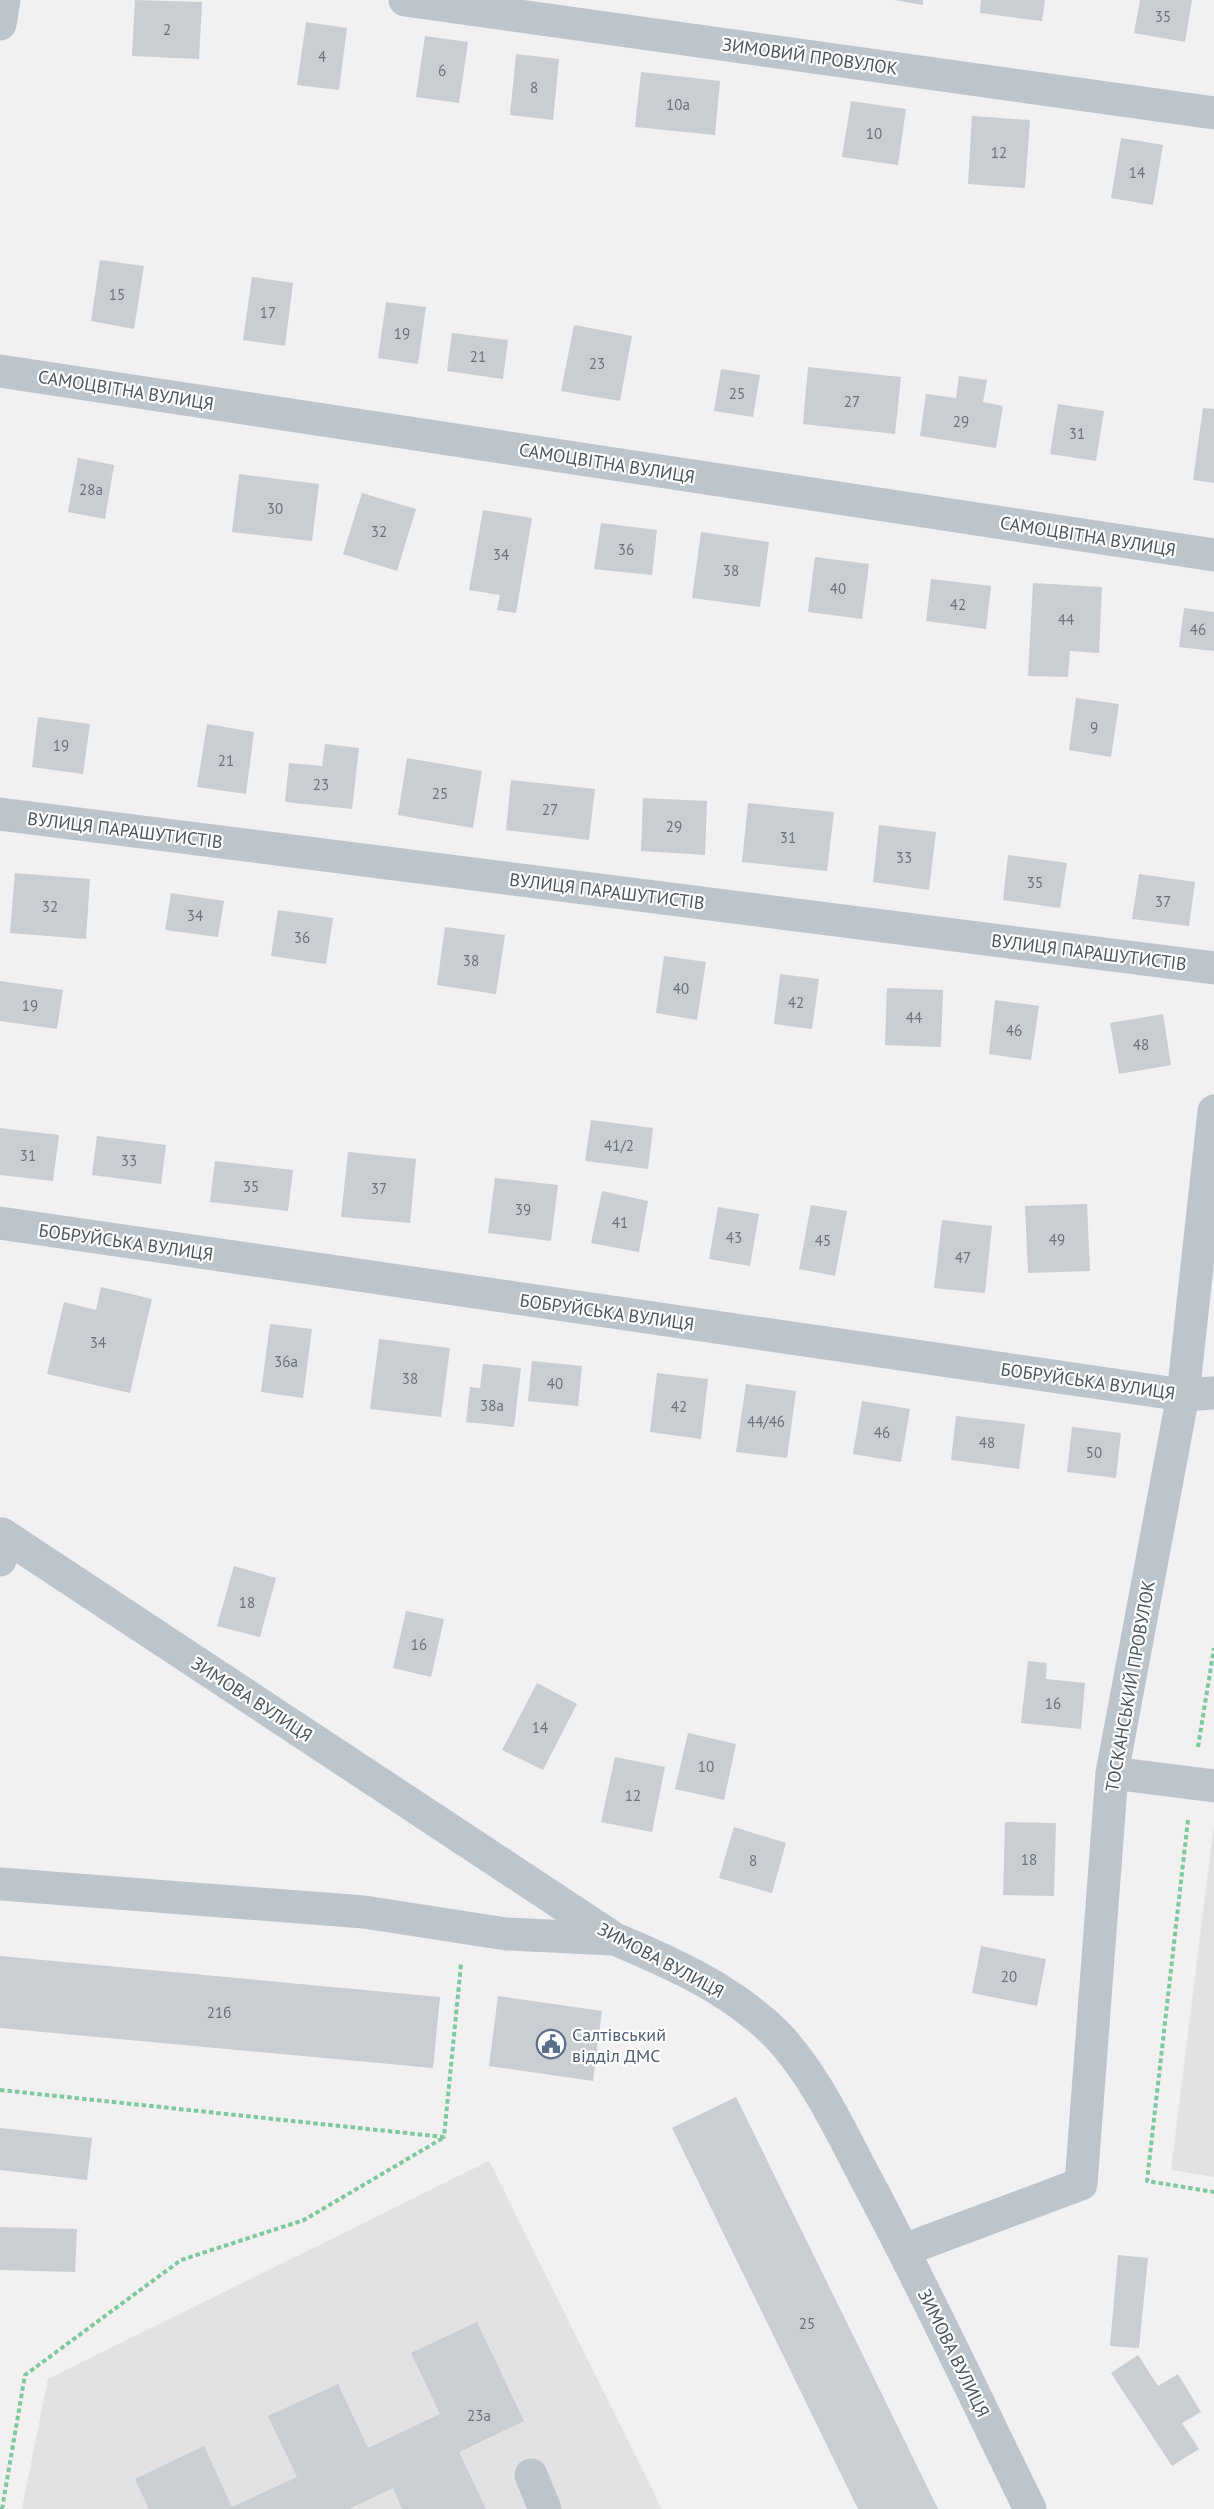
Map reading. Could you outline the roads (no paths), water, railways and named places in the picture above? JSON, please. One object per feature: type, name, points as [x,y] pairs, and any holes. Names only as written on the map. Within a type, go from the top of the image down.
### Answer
[{"type":"street","points":[[0,24],[4,0]]},
{"type":"street","name":"ЗИМОВИЙ ПРОВУЛОК","points":[[405,0],[1214,112]]},
{"type":"street","name":"САМОЦВІТНА ВУЛИЦЯ","points":[[0,371],[1214,555]]},
{"type":"street","name":"ВУЛИЦЯ ПАРАШУТИСТІВ","points":[[0,814],[1214,968]]},
{"type":"street","name":"ТОСКАНСЬКИЙ ПРОВУЛОК","points":[[904,2250],[1082,2184],[1112,1773],[1198,1394],[1214,1111]]},
{"type":"street","name":"БОБРУЙСЬКА ВУЛИЦЯ","points":[[0,1223],[1198,1394]]},
{"type":"street","name":"ЗИМОВА ВУЛИЦЯ","points":[[1,1547],[615,1939],[678,1966],[726,1993],[778,2037],[820,2092],[904,2250],[1030,2509]]},
{"type":"street","points":[[1112,1773],[1203,1784]]},
{"type":"street","points":[[0,1884],[364,1912],[506,1934],[615,1939]]},
{"type":"street","points":[[531,2475],[545,2509]]},
{"type":"place","name":"Салтівський відділ ДМС","points":[[551,2044]]}]
